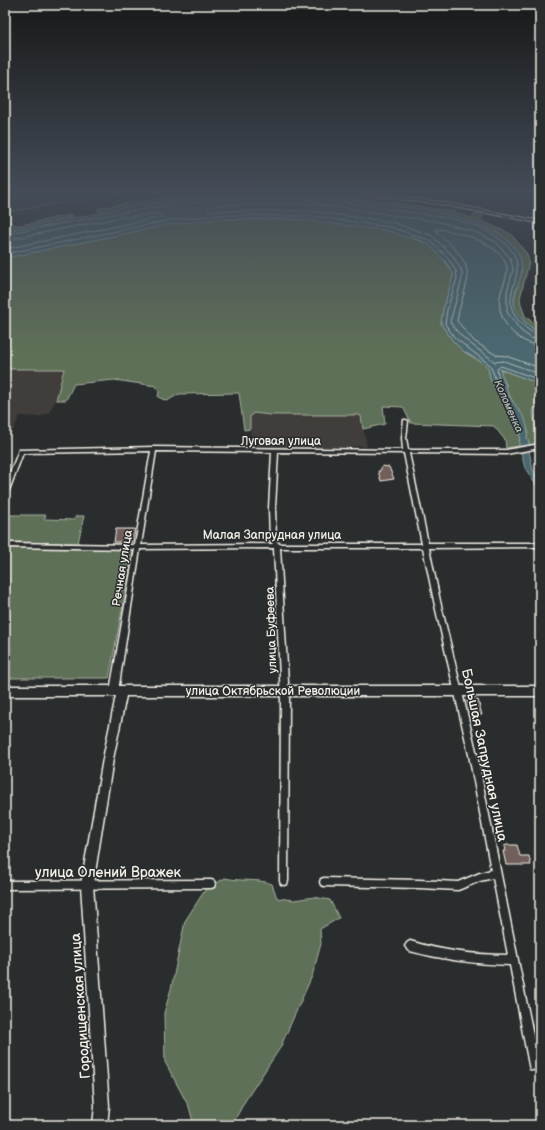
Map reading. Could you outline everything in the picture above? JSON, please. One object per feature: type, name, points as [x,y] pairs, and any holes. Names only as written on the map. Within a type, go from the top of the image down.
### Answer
[{"type":"main road","name":"улица Октябрьской Революции","points":[[5,691],[540,691]]},
{"type":"street","name":"Большая Запрудная улица","points":[[406,421],[404,434],[406,451],[437,602],[459,691],[534,1065]]},
{"type":"street","name":"Луговая улица","points":[[5,494],[21,451],[154,449],[506,452],[540,446]]},
{"type":"street","name":"Речная улица","points":[[87,885],[108,759],[138,547],[154,449]]},
{"type":"street","name":"улица Буфеева","points":[[275,451],[272,508],[273,540],[277,546],[284,691],[284,881]]},
{"type":"street","name":"Малая Запрудная улица","points":[[5,545],[138,547],[540,544]]},
{"type":"street","points":[[324,882],[458,886],[480,877],[496,873]]},
{"type":"street","name":"улица Олений Вражек","points":[[5,885],[211,884]]},
{"type":"street","name":"Городищенская улица","points":[[87,885],[102,1106],[100,1125]]},
{"type":"street","points":[[410,946],[426,952],[482,960],[514,960]]},
{"type":"shaded area","points":[[5,369],[64,369],[56,400],[48,414],[38,417],[20,416],[6,445],[5,445]]},
{"type":"shaded area","points":[[253,413],[272,415],[359,415],[361,416],[367,447],[251,448],[250,417]]},
{"type":"green space","points":[[70,245],[429,245],[445,261],[453,273],[443,310],[441,324],[453,341],[463,351],[483,363],[488,368],[491,381],[506,402],[520,432],[519,446],[506,448],[505,440],[494,426],[411,423],[403,407],[383,406],[385,424],[363,429],[361,416],[358,415],[271,415],[253,413],[250,417],[250,429],[244,430],[239,393],[179,394],[167,401],[158,397],[159,392],[156,386],[114,380],[74,384],[66,400],[56,400],[64,369],[5,369],[5,258]]},
{"type":"green space","points":[[505,245],[520,245],[527,254],[529,262],[520,298],[521,305],[525,316],[531,321],[540,325],[540,332],[525,322],[515,309],[514,303],[518,287]]},
{"type":"green space","points":[[499,369],[540,384],[540,405],[533,410],[537,438],[540,443],[530,445],[527,438],[528,431],[506,389],[506,385]]},
{"type":"green space","points":[[10,515],[46,515],[44,519],[74,520],[76,516],[84,516],[78,543],[5,542],[5,526]]},
{"type":"green space","points":[[5,548],[134,548],[109,678],[5,678]]},
{"type":"green space","points":[[225,878],[261,881],[272,884],[277,898],[294,900],[314,897],[330,900],[339,918],[320,929],[321,944],[312,976],[280,1048],[245,1101],[232,1125],[194,1125],[189,1107],[165,1062],[164,1013],[171,989],[185,921],[205,890]]},
{"type":"water","points":[[5,245],[70,245],[5,258]]},
{"type":"water","name":"Коломенка","points":[[429,245],[512,245],[520,257],[522,265],[521,274],[514,296],[514,303],[523,320],[535,330],[540,332],[540,384],[500,369],[509,396],[525,419],[528,431],[527,438],[530,445],[519,446],[520,432],[506,402],[491,381],[488,368],[483,363],[463,351],[453,341],[441,324],[443,310],[453,277],[453,273],[445,261]]},
{"type":"water","points":[[529,451],[533,470],[540,483],[540,491],[525,468],[521,452]]},
{"type":"building","points":[[382,466],[389,467],[394,479],[381,481],[378,471],[380,471]]},
{"type":"building","points":[[116,529],[135,529],[133,542],[114,542]]},
{"type":"building","points":[[478,700],[482,715],[471,715],[467,701]]},
{"type":"building","points":[[517,845],[520,856],[529,856],[531,865],[506,865],[503,851],[505,851],[504,846]]}]
